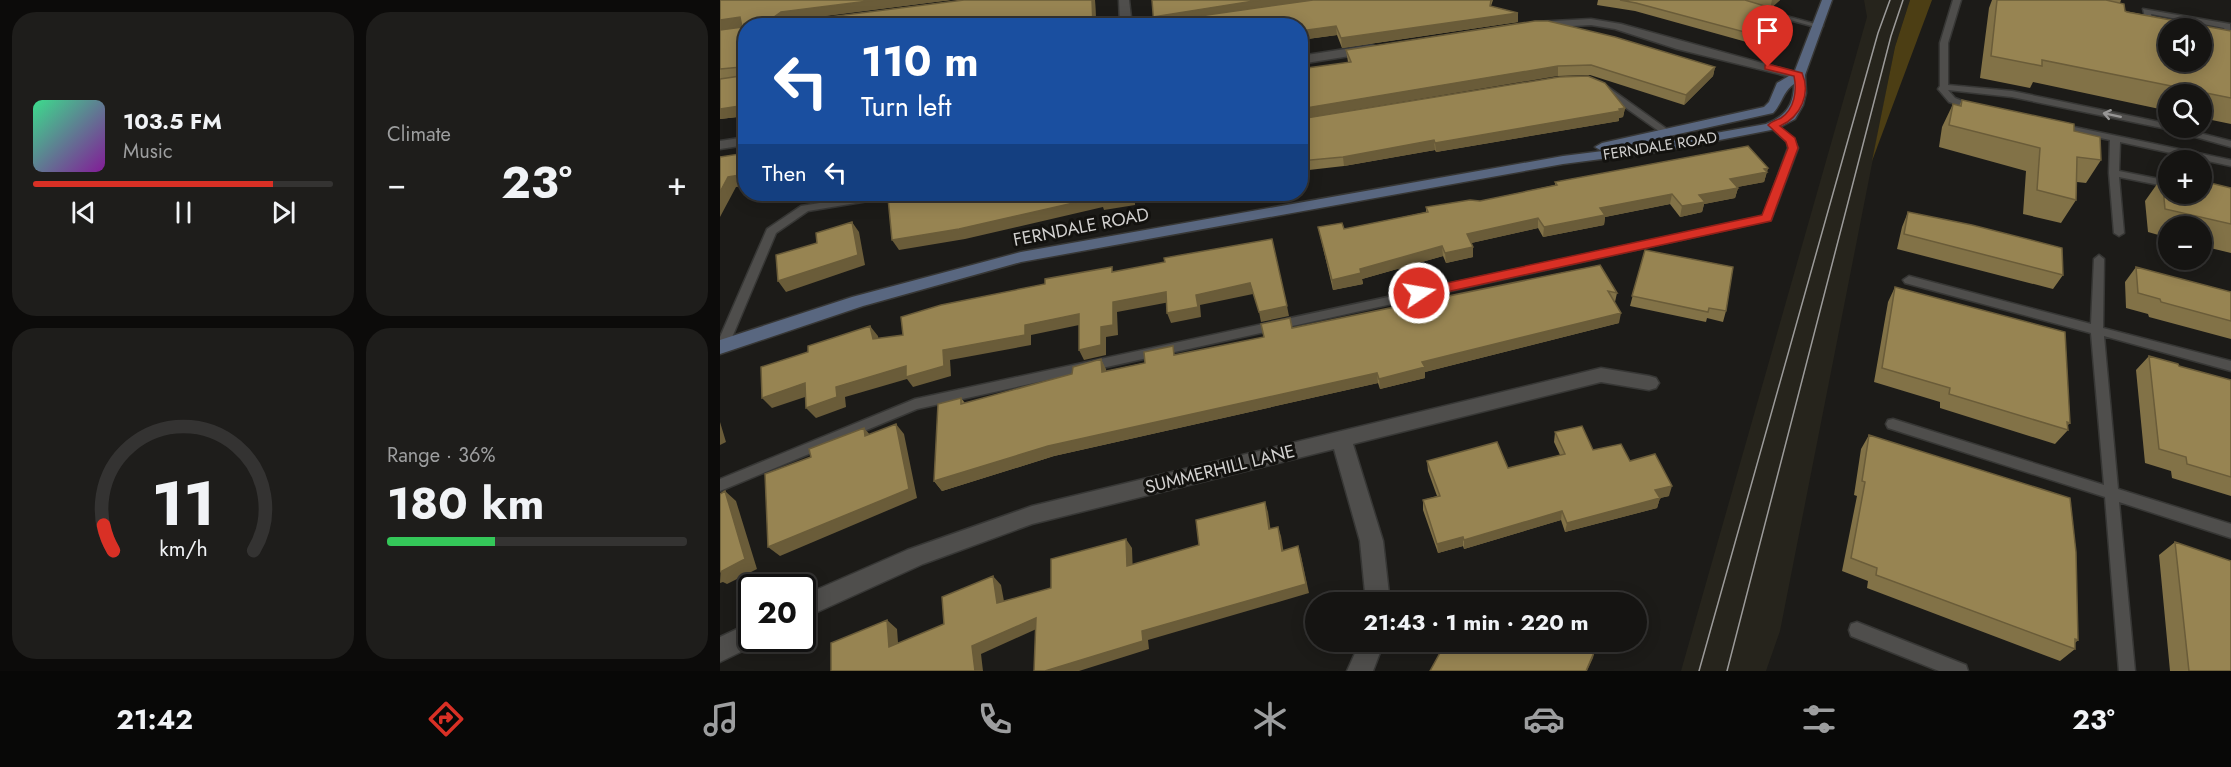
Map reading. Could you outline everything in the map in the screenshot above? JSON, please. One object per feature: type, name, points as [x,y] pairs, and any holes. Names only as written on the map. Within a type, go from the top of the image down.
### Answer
[{"type":"street","points":[[1124,0],[1125,18]]},
{"type":"street","points":[[1773,125],[1786,119],[1794,110],[1802,89],[1799,75],[1827,0]]},
{"type":"street","points":[[1523,27],[1566,22],[1592,22],[1799,75]]},
{"type":"street","points":[[1308,59],[1382,48]]},
{"type":"street","name":"FERNDALE ROAD","points":[[1563,160],[1615,143],[1768,110],[1775,104],[1782,86],[1799,75]]},
{"type":"street","name":"FERNDALE ROAD","points":[[721,347],[858,301],[1022,257],[1563,160],[1621,154],[1773,125]]},
{"type":"street","points":[[720,145],[738,142]]},
{"type":"street","name":"SUMMERHILL LANE","points":[[816,601],[905,560],[955,540],[1032,515],[1601,375],[1649,383]]},
{"type":"street","points":[[1341,439],[1372,548],[1379,592]]},
{"type":"street","points":[[720,650],[738,641]]},
{"type":"street","points":[[1360,671],[1368,652]]},
{"type":"lane","points":[[1720,0],[1819,26]]},
{"type":"lane","points":[[1957,0],[1944,42],[1944,87],[1942,89],[1952,100],[1987,111]]},
{"type":"lane","points":[[2140,26],[2156,29],[2146,11],[2227,26],[2231,34]]},
{"type":"lane","points":[[2221,41],[2231,43]]},
{"type":"lane","points":[[1588,80],[1607,88],[1666,132]]},
{"type":"lane","points":[[1944,87],[2012,94],[2158,124]]},
{"type":"lane","points":[[2045,124],[2231,163]]},
{"type":"lane","points":[[720,484],[915,404],[1767,218],[1793,148],[1791,141],[1773,125]]},
{"type":"lane","points":[[2209,138],[2231,144]]},
{"type":"lane","points":[[2115,140],[2114,173],[2119,233]]},
{"type":"lane","points":[[2114,173],[2158,182]]},
{"type":"lane","points":[[721,347],[771,231],[805,208],[848,201]]},
{"type":"lane","points":[[2099,259],[2097,330],[2127,671]]},
{"type":"lane","points":[[1909,280],[2231,366]]},
{"type":"lane","points":[[1893,424],[2231,531]]},
{"type":"lane","points":[[1857,630],[1960,671]]},
{"type":"shaded area","points":[[1864,0],[1910,0],[1895,47],[1780,631],[1766,671],[1681,671],[1867,17]]},
{"type":"shaded area","points":[[1910,0],[1932,0],[1872,161],[1895,47]]},
{"type":"building","points":[[720,0],[876,0],[781,12],[775,18],[740,17],[720,20]]},
{"type":"building","points":[[964,0],[1092,0],[1093,18],[821,18]]},
{"type":"building","points":[[1152,0],[1260,0],[1153,17]]},
{"type":"building","points":[[1313,0],[1491,0],[1490,6],[1518,13],[1341,38],[1336,26],[1308,30],[1308,18],[1186,18]]},
{"type":"building","points":[[1620,0],[1745,0],[1765,6],[1759,12],[1779,16],[1763,37]]},
{"type":"building","points":[[1997,0],[2106,0],[2124,4],[2127,12],[2160,18],[2158,18],[2158,72],[2212,72],[2212,28],[2231,31],[2231,98],[2212,94],[2212,84],[2161,84],[2042,60],[2042,66],[1991,56]]},
{"type":"building","points":[[1535,21],[1548,21],[1615,37],[1715,67],[1686,95],[1591,65],[1558,66],[1308,108],[1308,68],[1351,62],[1346,50]]},
{"type":"building","points":[[738,28],[738,67],[720,69],[720,30]]},
{"type":"building","points":[[738,76],[738,106],[720,109],[720,79]]},
{"type":"building","points":[[1588,76],[1605,83],[1625,108],[1619,109],[1620,111],[1435,143],[1434,140],[1343,157],[1308,160],[1308,118],[1559,77]]},
{"type":"building","points":[[1962,100],[2074,124],[2074,131],[2100,137],[2101,160],[2077,157],[2076,200],[2037,190],[2040,148],[1949,125],[1953,104],[1961,106]]},
{"type":"building","points":[[1748,146],[1768,168],[1764,169],[1767,172],[1730,179],[1738,188],[1699,195],[1705,202],[1682,206],[1672,194],[1600,208],[1605,215],[1544,227],[1538,218],[1467,234],[1473,247],[1445,253],[1442,246],[1360,269],[1361,273],[1332,280],[1318,227],[1342,223],[1344,229],[1428,212],[1426,207],[1470,200],[1480,201],[1557,185],[1555,182]]},
{"type":"building","points":[[738,154],[738,175],[728,177],[720,192],[720,157]]},
{"type":"building","points":[[2212,183],[2231,188],[2231,224],[2212,220],[2212,216],[2196,216],[2165,209],[2165,204],[2212,204]]},
{"type":"building","points":[[888,201],[1082,201],[959,229],[892,240]]},
{"type":"building","points":[[1908,212],[1972,225],[2062,248],[2063,275],[1904,234]]},
{"type":"building","points":[[852,222],[858,255],[778,281],[776,255],[817,243],[816,233]]},
{"type":"building","points":[[1272,239],[1287,306],[1259,312],[1250,283],[1196,295],[1198,307],[1167,313],[1166,292],[1113,302],[1113,325],[1101,327],[1101,345],[1079,350],[1079,314],[1025,325],[1025,335],[943,350],[944,366],[906,377],[906,366],[836,387],[837,397],[806,408],[805,383],[762,398],[761,367],[808,352],[808,346],[870,326],[873,339],[903,335],[901,317],[941,305],[1045,284],[1045,279],[1112,267],[1112,272],[1165,262],[1164,258]]},
{"type":"building","points":[[1645,250],[1733,267],[1726,311],[1709,308],[1708,312],[1632,296]]},
{"type":"building","points":[[1600,265],[1617,293],[1608,291],[1621,313],[1422,362],[1425,367],[1379,379],[1377,373],[1048,446],[934,481],[938,404],[961,398],[961,404],[1072,374],[1073,367],[1101,359],[1102,372],[1145,363],[1144,352],[1173,346],[1174,355],[1264,337],[1261,324],[1290,318],[1292,328]]},
{"type":"building","points":[[2136,267],[2231,292],[2231,321],[2161,302],[2160,299],[2138,293]]},
{"type":"building","points":[[1895,287],[2065,332],[2070,423],[2067,422],[2068,430],[1949,394],[1950,388],[1882,368]]},
{"type":"building","points":[[2149,356],[2231,380],[2231,477],[2187,464],[2186,457],[2159,449]]},
{"type":"building","points":[[896,424],[909,489],[768,547],[765,474],[811,457],[809,449],[864,428],[865,436]]},
{"type":"building","points":[[1582,426],[1593,450],[1621,444],[1630,461],[1655,454],[1672,486],[1655,490],[1660,498],[1567,523],[1562,511],[1464,540],[1463,537],[1437,544],[1423,500],[1440,496],[1427,461],[1497,442],[1508,468],[1565,454],[1555,432]]},
{"type":"building","points":[[1869,435],[2070,498],[2076,552],[2078,640],[2075,639],[2075,649],[1876,575],[1877,568],[1851,558],[1865,482],[1862,481]]},
{"type":"building","points":[[725,491],[745,559],[720,572],[720,494]]},
{"type":"building","points":[[1265,502],[1269,529],[1278,527],[1282,551],[1298,546],[1306,584],[1142,631],[1143,641],[1045,671],[1034,671],[1036,618],[972,646],[975,671],[831,671],[831,643],[887,620],[889,647],[944,624],[942,597],[993,576],[997,603],[1051,588],[1051,559],[1126,539],[1127,566],[1199,545],[1196,520]]},
{"type":"building","points":[[2175,542],[2231,561],[2231,671],[2189,671]]},
{"type":"building","points":[[1440,652],[1594,652],[1586,671],[1430,671]]},
{"type":"tram line","points":[[1699,671],[1878,33],[1890,0]]},
{"type":"tram line","points":[[1727,671],[1891,36],[1903,0]]},
{"type":"route","points":[[1419,293],[1767,218],[1793,148],[1791,141],[1773,125],[1786,119],[1794,110],[1802,89],[1799,75],[1768,67]]}]
